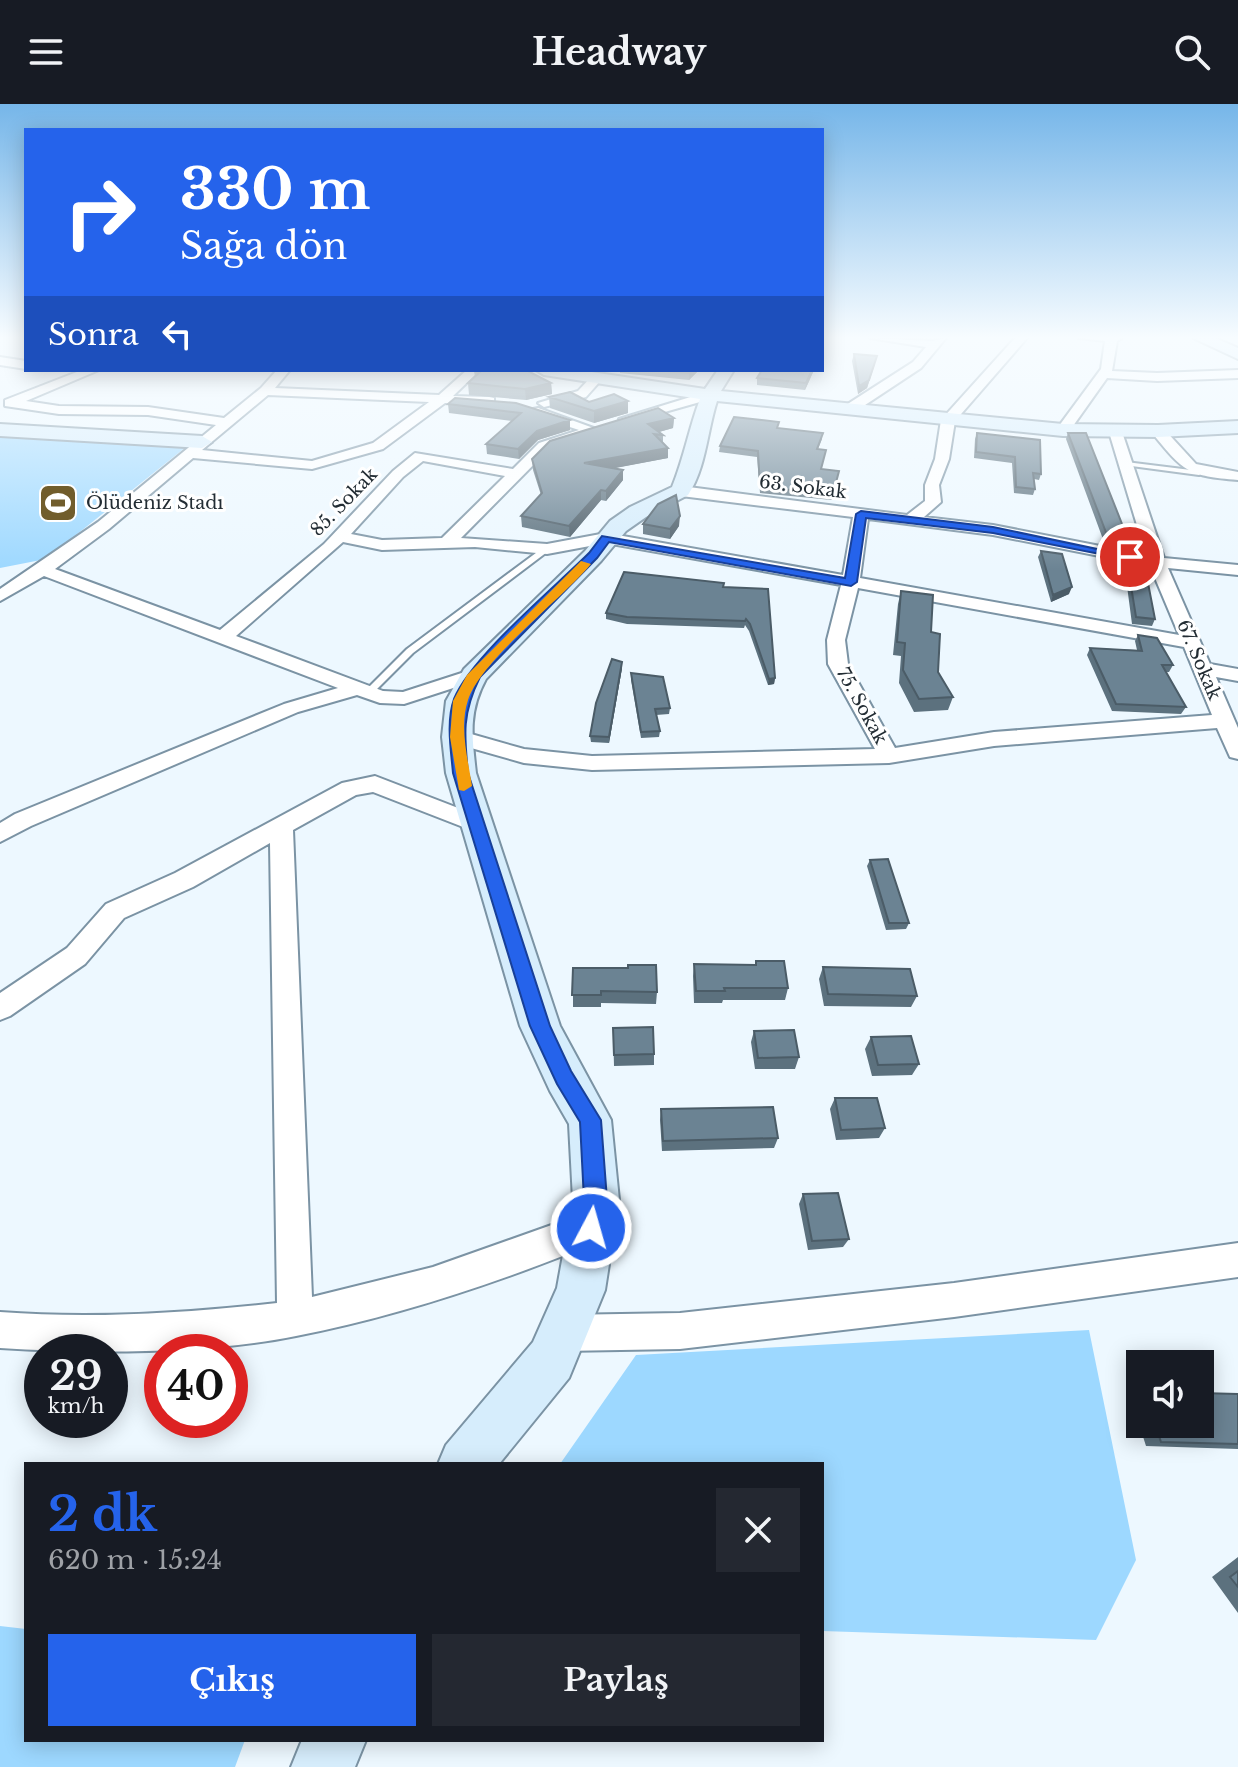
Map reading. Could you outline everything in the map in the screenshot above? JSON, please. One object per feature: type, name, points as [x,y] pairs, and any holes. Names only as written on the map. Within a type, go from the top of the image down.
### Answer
[{"type":"street","points":[[181,416],[226,422]]},
{"type":"street","points":[[0,596],[91,537],[234,416]]},
{"type":"street","points":[[0,430],[195,448],[312,465],[378,446],[419,416]]},
{"type":"street","points":[[561,416],[604,426]]},
{"type":"street","points":[[446,543],[544,446],[632,416]]},
{"type":"street","points":[[467,1462],[551,1360],[581,1290],[596,1200],[590,1120],[564,1078],[540,1026],[461,773],[457,737],[460,701],[474,675],[593,556],[606,538],[638,512],[681,491],[708,416]]},
{"type":"street","points":[[904,416],[1116,432],[1238,427]]},
{"type":"street","points":[[911,519],[933,502],[932,485],[942,459],[948,420],[952,416]]},
{"type":"street","points":[[1063,430],[1073,416]]},
{"type":"street","points":[[1158,431],[1188,469],[1199,473],[1238,476]]},
{"type":"street","name":"67. Sokak","points":[[1116,432],[1157,562],[1238,752]]},
{"type":"street","points":[[368,448],[517,474]]},
{"type":"street","name":"85. Sokak","points":[[221,639],[264,606],[340,537],[398,474],[420,456]]},
{"type":"street","name":"63. Sokak","points":[[681,491],[993,530],[1157,562],[1238,570]]},
{"type":"street","name":"75. Sokak","points":[[861,514],[851,582],[836,640],[838,664],[889,756]]},
{"type":"street","points":[[340,537],[382,545],[475,542],[547,549],[606,538],[1193,643]]},
{"type":"street","points":[[43,570],[362,691],[404,698],[474,675]]},
{"type":"street","points":[[1203,669],[1238,675]]},
{"type":"street","points":[[0,834],[23,820],[291,708],[362,691]]},
{"type":"street","points":[[457,737],[524,756],[592,763],[889,756],[994,739],[1224,721]]},
{"type":"street","points":[[0,1008],[76,956],[115,911],[184,880],[350,788],[375,784],[476,824]]},
{"type":"street","points":[[0,808],[23,820]]},
{"type":"street","points":[[281,827],[295,1319]]},
{"type":"street","points":[[0,1330],[41,1333],[183,1331],[295,1319],[433,1284],[591,1228]]},
{"type":"street","points":[[562,1333],[680,1331],[954,1300],[1238,1260]]},
{"type":"street","points":[[323,1767],[333,1742]]},
{"type":"lane","points":[[1126,464],[1199,473]]},
{"type":"lane","points":[[362,691],[410,651],[547,549]]},
{"type":"shaded area","name":"Ölüdeniz Stadı","points":[[0,437],[186,447],[46,559],[0,568]]},
{"type":"shaded area","points":[[1089,1330],[1136,1560],[1096,1640],[824,1631],[824,1462],[561,1462],[636,1355]]},
{"type":"shaded area","points":[[0,1626],[24,1629],[24,1742],[244,1742],[235,1767],[0,1767]]},
{"type":"building","points":[[518,416],[556,416],[570,420],[537,431],[518,449],[486,444]]},
{"type":"building","points":[[633,416],[674,418],[648,424],[663,435],[654,434],[668,448],[584,463],[623,470],[569,526],[521,516],[542,493],[532,459],[550,441]]},
{"type":"building","points":[[734,417],[779,422],[777,428],[823,433],[817,449],[826,450],[821,469],[839,471],[833,494],[760,487],[758,451],[720,446]]},
{"type":"building","points":[[977,433],[1040,440],[1041,474],[1033,473],[1035,489],[1016,487],[1015,457],[976,452]]},
{"type":"building","points":[[1068,433],[1086,433],[1126,534],[1107,535]]},
{"type":"building","points":[[676,495],[680,516],[670,529],[643,524],[658,504]]},
{"type":"building","points":[[1041,551],[1062,554],[1072,587],[1053,595]]},
{"type":"building","points":[[624,572],[724,583],[723,587],[768,589],[775,678],[769,679],[746,619],[627,617],[606,613]]},
{"type":"building","points":[[1130,580],[1148,583],[1155,619],[1136,617]]},
{"type":"building","points":[[901,591],[933,595],[931,632],[940,634],[938,672],[953,697],[919,699],[903,670],[905,643],[897,642]]},
{"type":"building","points":[[1138,635],[1157,638],[1173,665],[1162,665],[1186,707],[1116,704],[1090,648],[1142,651]]},
{"type":"building","points":[[612,659],[622,662],[609,737],[590,736],[596,703]]},
{"type":"building","points":[[631,673],[663,677],[670,708],[655,709],[660,731],[641,732]]},
{"type":"building","points":[[888,859],[909,923],[889,923],[870,860]]},
{"type":"building","points":[[756,961],[784,961],[788,988],[696,991],[694,964],[756,965]]},
{"type":"building","points":[[628,965],[656,965],[657,992],[601,991],[601,995],[572,995],[573,968],[628,968]]},
{"type":"building","points":[[823,967],[910,969],[917,996],[828,994]]},
{"type":"building","points":[[653,1027],[654,1054],[614,1055],[613,1028]]},
{"type":"building","points":[[794,1030],[799,1057],[758,1058],[754,1031]]},
{"type":"building","points":[[911,1036],[919,1064],[878,1065],[871,1037]]},
{"type":"building","points":[[835,1098],[877,1098],[885,1128],[841,1130]]},
{"type":"building","points":[[773,1107],[778,1138],[663,1141],[661,1109]]},
{"type":"building","points":[[838,1193],[849,1239],[812,1241],[803,1194]]},
{"type":"building","points":[[1214,1393],[1238,1394],[1238,1444],[1161,1442],[1160,1438],[1214,1438]]},
{"type":"building","points":[[1238,1571],[1238,1587],[1230,1577]]},
{"type":"slow traffic","points":[[464,786],[457,737],[460,701],[474,675],[585,564]]},
{"type":"place","name":"Ölüdeniz Stadı","points":[[58,503]]},
{"type":"route","points":[[591,1228],[596,1200],[590,1120],[564,1078],[540,1026],[461,773],[457,737],[460,701],[474,675],[593,556],[606,538],[851,582],[861,514],[993,530],[1130,557]]}]
